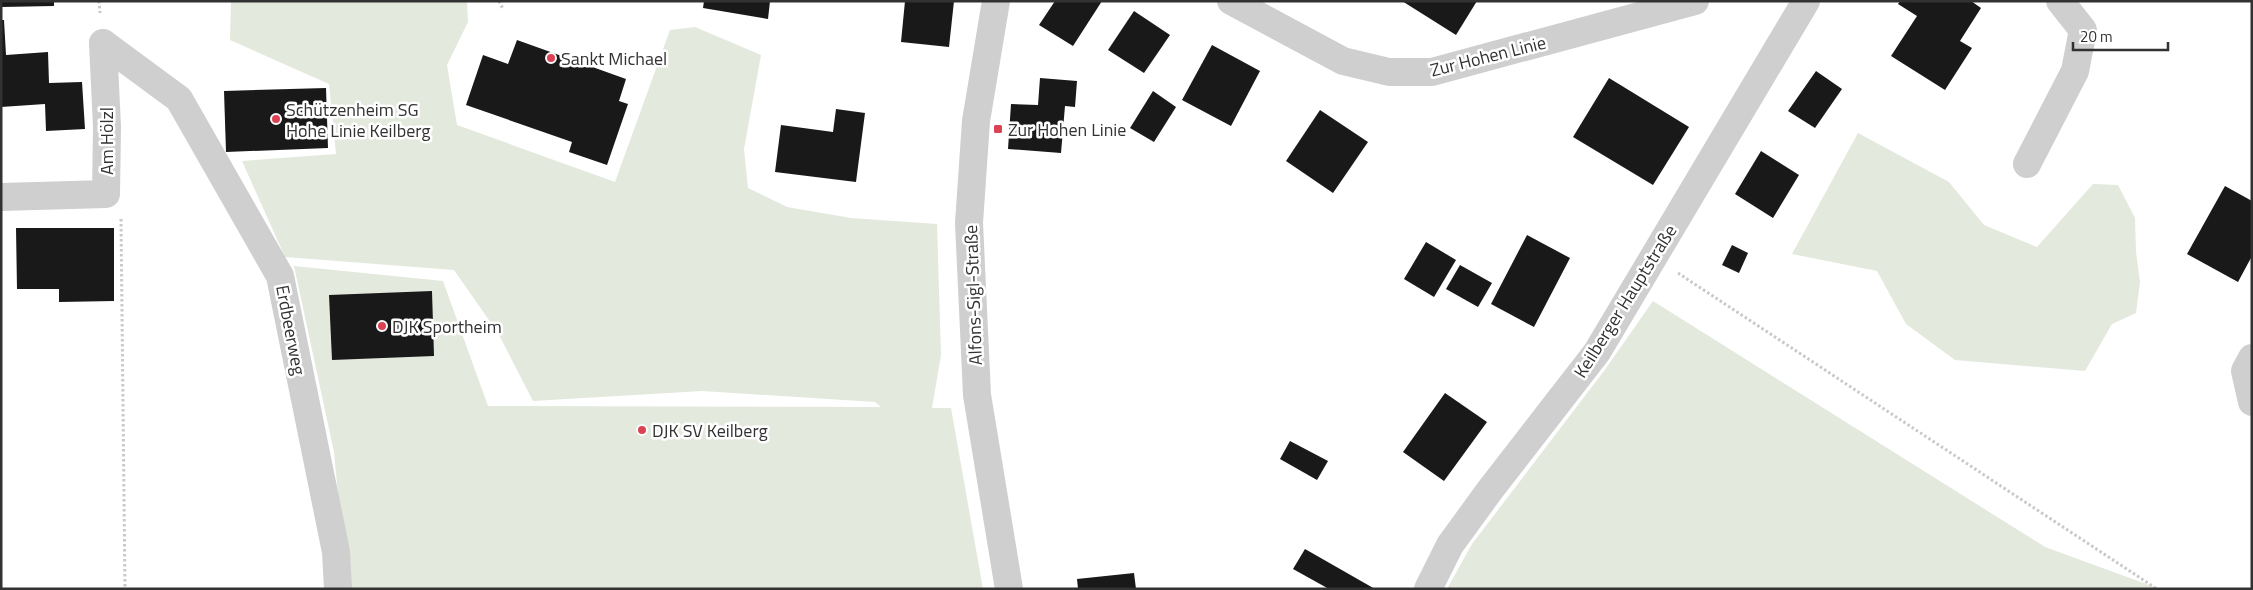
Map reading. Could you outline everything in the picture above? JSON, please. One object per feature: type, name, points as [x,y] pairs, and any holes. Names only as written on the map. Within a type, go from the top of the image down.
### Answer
[{"type":"street","name":"Alfons-Sigl-Straße","points":[[996,1],[976,121],[969,223],[977,395],[1009,589]]},
{"type":"street","name":"Zur Hohen Linie","points":[[1232,1],[1343,61],[1389,72],[1432,72],[1695,1]]},
{"type":"street","name":"Keilberger Hauptstraße","points":[[1428,589],[1450,545],[1597,352],[1806,1]]},
{"type":"street","points":[[2027,164],[2075,71],[2084,30],[2060,1]]},
{"type":"street","name":"Am Hölzl","points":[[1,197],[106,194],[107,127],[103,43]]},
{"type":"street","name":"Erdbeerweg","points":[[103,43],[179,99],[280,276],[336,552],[338,589]]},
{"type":"street","points":[[2252,358],[2246,371],[2252,402]]},
{"type":"path","points":[[499,1],[504,9]]},
{"type":"path","points":[[106,194],[121,204],[125,589]]},
{"type":"path","points":[[1654,257],[2151,587],[2157,589]]},
{"type":"shaded area","points":[[231,1],[467,1],[468,22],[447,65],[457,125],[615,182],[670,30],[695,27],[761,55],[744,149],[748,188],[787,207],[851,218],[937,224],[941,355],[932,408],[951,408],[983,589],[347,589],[334,452],[294,266],[443,281],[488,406],[881,407],[875,402],[702,391],[533,401],[498,333],[454,270],[285,257],[242,161],[336,154],[329,84],[230,40]]},
{"type":"shaded area","points":[[1858,133],[1949,182],[1984,225],[2037,247],[2093,184],[2118,185],[2135,218],[2136,252],[2140,282],[2136,313],[2112,324],[2085,371],[1955,360],[1906,324],[1877,271],[1792,254]]},
{"type":"shaded area","points":[[1653,301],[2045,547],[2160,589],[1447,589],[1472,544],[1604,371]]},
{"type":"building","points":[[1,1],[54,1],[54,6],[1,7]]},
{"type":"building","points":[[704,1],[770,1],[768,19],[703,8]]},
{"type":"building","points":[[905,1],[954,1],[949,47],[901,42]]},
{"type":"building","points":[[1055,1],[1102,1],[1073,46],[1039,25]]},
{"type":"building","points":[[1402,1],[1477,1],[1456,35]]},
{"type":"building","points":[[1900,1],[1971,1],[1981,8],[1960,41],[1972,48],[1945,90],[1891,56],[1917,16],[1898,4]]},
{"type":"building","points":[[1134,11],[1170,35],[1144,73],[1108,50]]},
{"type":"building","points":[[1,20],[4,20],[6,55],[48,52],[49,83],[82,82],[85,129],[46,131],[45,104],[1,107]]},
{"type":"building","points":[[517,40],[626,79],[619,101],[628,104],[607,165],[569,152],[572,142],[466,105],[483,55],[508,64]]},
{"type":"building","points":[[1212,45],[1260,71],[1231,126],[1182,100]]},
{"type":"building","points":[[1816,71],[1842,89],[1815,128],[1788,111]]},
{"type":"building","points":[[1040,78],[1077,81],[1075,107],[1065,106],[1061,153],[1008,149],[1011,104],[1038,105]]},
{"type":"building","points":[[1609,78],[1689,127],[1653,185],[1573,137]]},
{"type":"building","name":"Schützenheim SG Hohe Linie Keilberg","points":[[326,88],[328,148],[226,152],[224,91]]},
{"type":"building","points":[[1153,91],[1176,107],[1154,142],[1130,128]]},
{"type":"building","points":[[836,109],[865,113],[856,182],[775,172],[781,125],[833,132]]},
{"type":"building","points":[[1320,110],[1368,142],[1333,193],[1286,161]]},
{"type":"building","points":[[1761,151],[1799,175],[1773,218],[1735,194]]},
{"type":"building","points":[[2225,186],[2252,201],[2252,256],[2238,282],[2187,254]]},
{"type":"building","points":[[16,228],[114,228],[114,301],[59,302],[59,289],[17,289]]},
{"type":"building","points":[[1527,235],[1570,258],[1534,327],[1491,304]]},
{"type":"building","points":[[1426,242],[1456,260],[1434,297],[1404,279]]},
{"type":"building","points":[[1732,245],[1748,253],[1739,273],[1722,265]]},
{"type":"building","points":[[1460,265],[1492,283],[1478,307],[1446,289]]},
{"type":"building","name":"DJK Sportheim","points":[[432,291],[434,356],[332,360],[329,295]]},
{"type":"building","points":[[1445,393],[1487,422],[1444,481],[1403,452]]},
{"type":"building","points":[[1290,441],[1328,461],[1317,480],[1280,459]]},
{"type":"building","points":[[1305,549],[1375,589],[1329,589],[1293,569]]},
{"type":"building","points":[[1134,573],[1136,589],[1078,589],[1077,579]]},
{"type":"place","name":"Sankt Michael","points":[[551,58]]},
{"type":"place","name":"Schützenheim SG Hohe Linie Keilberg","points":[[276,119]]},
{"type":"place","name":"Zur Hohen Linie","points":[[998,129]]},
{"type":"place","name":"DJK Sportheim","points":[[382,326]]},
{"type":"place","name":"DJK SV Keilberg","points":[[642,430]]}]
